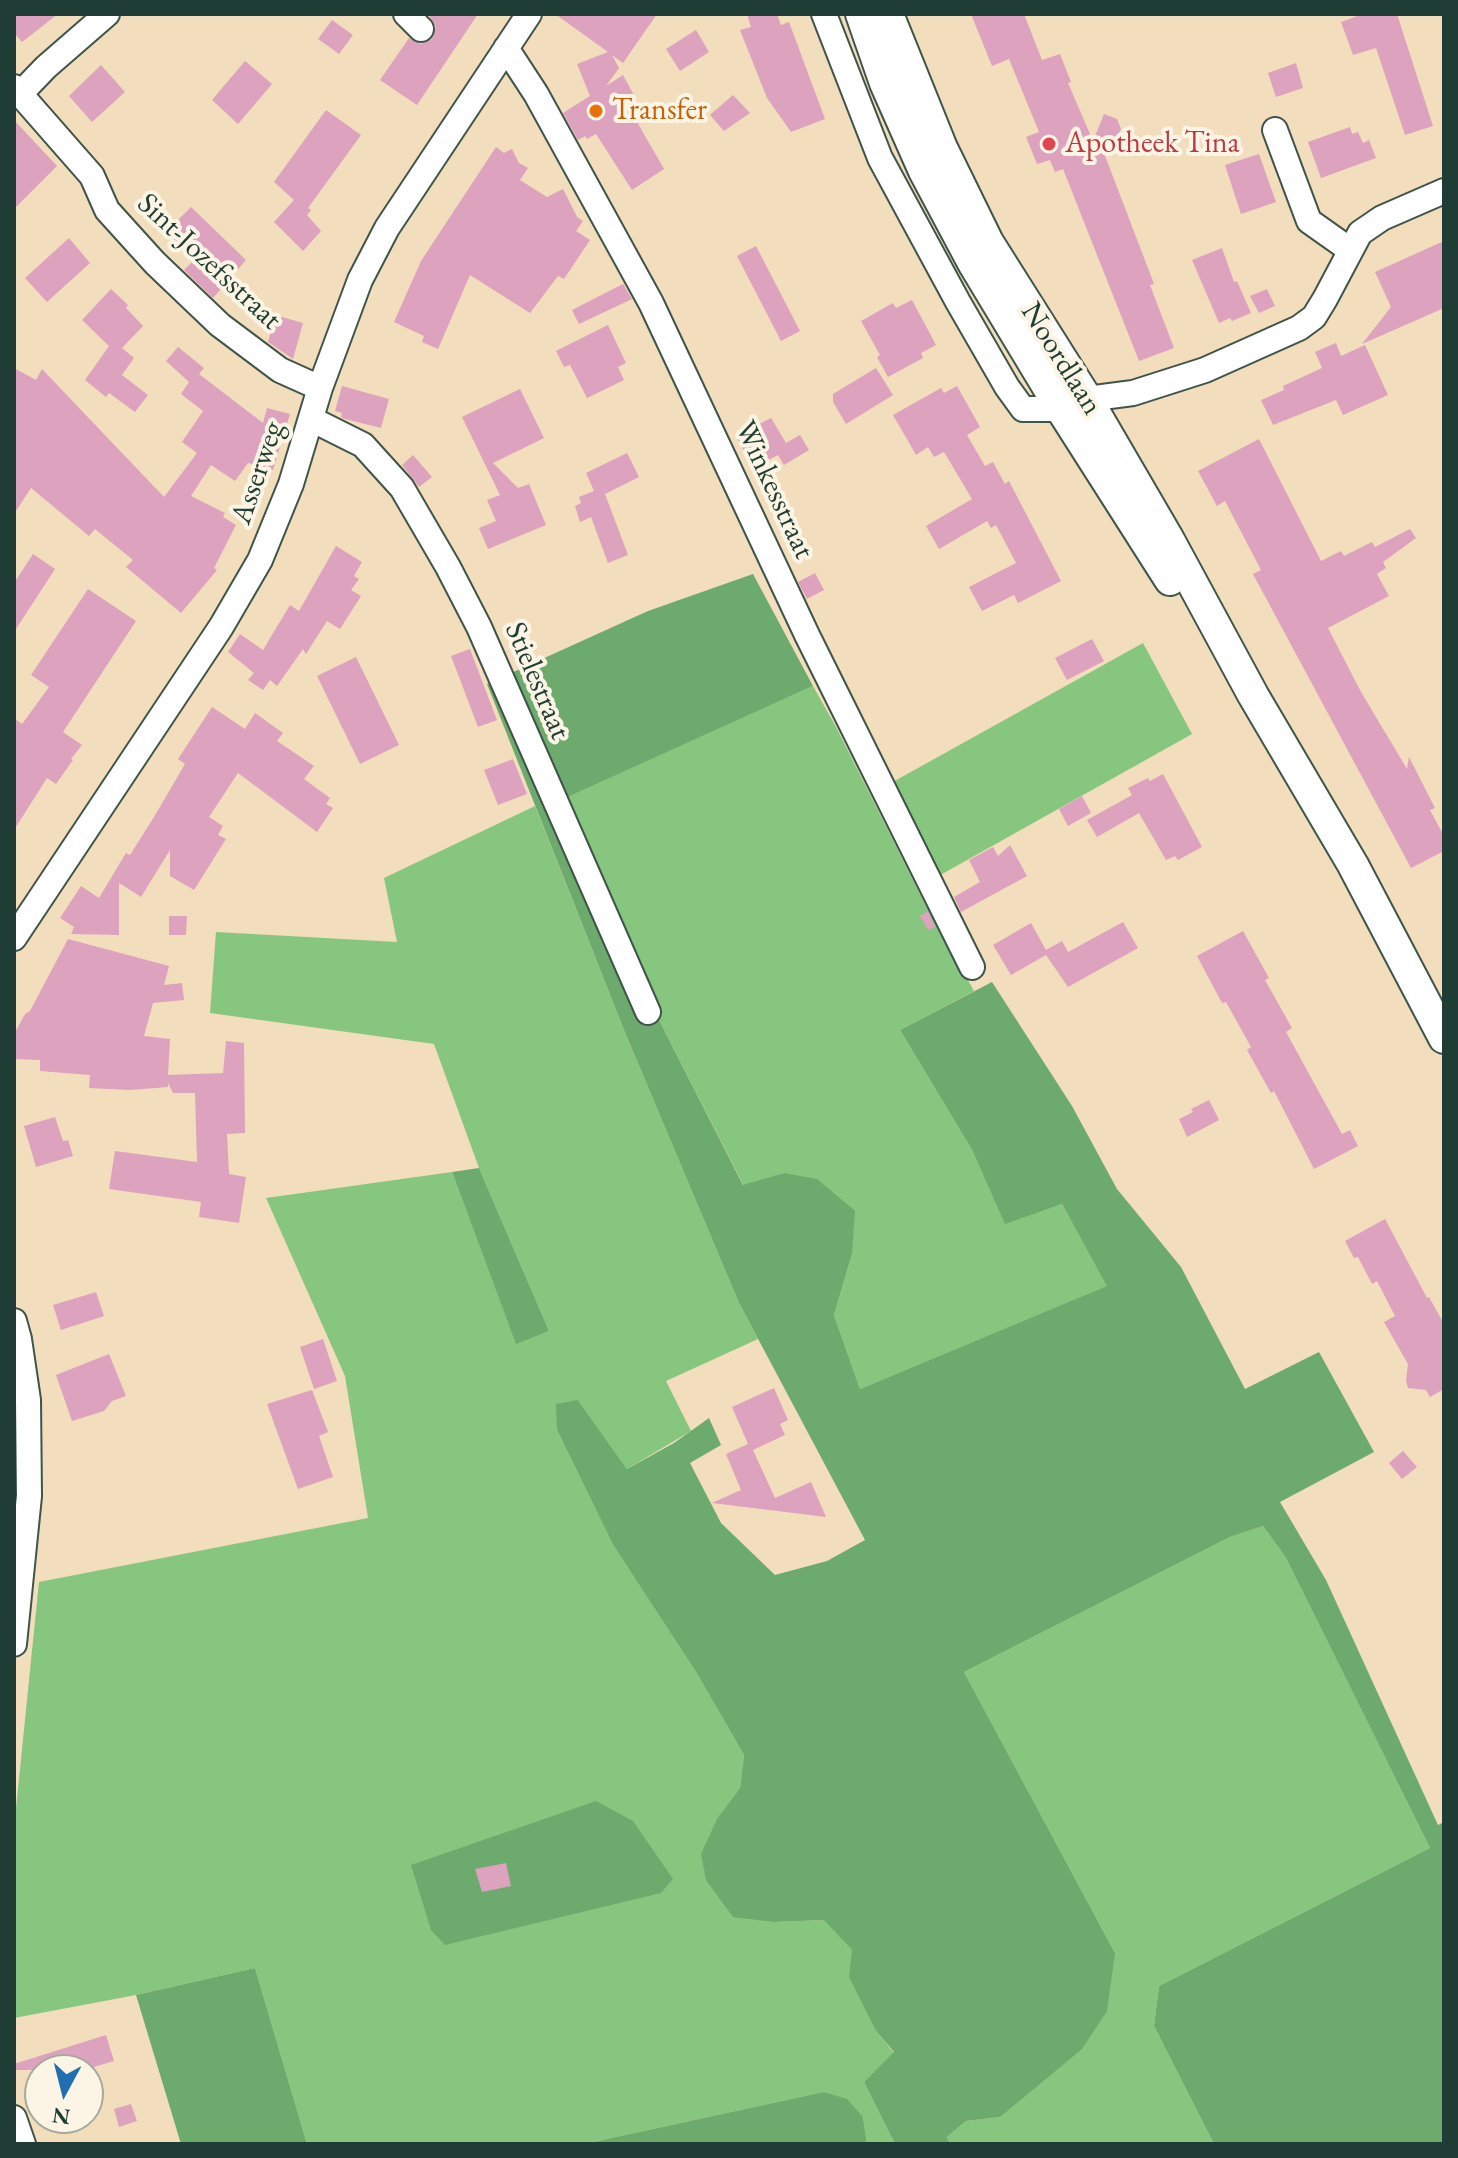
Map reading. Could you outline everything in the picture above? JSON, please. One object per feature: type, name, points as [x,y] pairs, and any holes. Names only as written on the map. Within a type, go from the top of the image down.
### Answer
[{"type":"main road","name":"Noordlaan","points":[[861,14],[885,83],[924,171],[973,263],[1168,538],[1253,695],[1353,865],[1444,1038]]},
{"type":"main road","name":"Noordlaan","points":[[888,14],[942,148],[1074,404]]},
{"type":"street","points":[[17,90],[107,14]]},
{"type":"street","name":"Asserweg","points":[[14,938],[221,627],[260,560],[291,484],[320,388],[360,280],[387,228],[529,14]]},
{"type":"street","name":"Noordlaan","points":[[824,14],[880,158],[1007,387],[1023,409],[1074,404]]},
{"type":"street","name":"Winkesstraat","points":[[506,48],[536,94],[651,303],[807,635],[972,967]]},
{"type":"street","name":"Sint-Jozefsstraat","points":[[17,90],[92,176],[107,210],[155,263],[220,325],[280,370],[320,388]]},
{"type":"street","points":[[1275,130],[1309,221],[1350,250]]},
{"type":"street","points":[[1074,404],[1133,393],[1205,370],[1299,328],[1314,317],[1360,233],[1382,218],[1444,191]]},
{"type":"street","name":"Stielestraat","points":[[311,419],[363,445],[402,488],[448,567],[479,627],[648,1012]]},
{"type":"street","points":[[14,1321],[28,1400],[29,1496],[14,1644]]},
{"type":"street","points":[[14,2118],[23,2144]]},
{"type":"green space","points":[[753,574],[813,686],[563,799],[660,1022],[743,1185],[784,1173],[817,1179],[855,1211],[852,1254],[834,1315],[860,1389],[1107,1286],[1062,1204],[1005,1224],[972,1150],[900,1030],[992,982],[1072,1106],[1117,1189],[1181,1267],[1245,1389],[1319,1352],[1374,1452],[1280,1502],[1326,1580],[1438,1825],[1444,1822],[1444,2144],[1214,2144],[1154,2026],[1159,1986],[1430,1848],[1286,1558],[1263,1526],[1230,1537],[964,1672],[1115,1953],[1107,2011],[1082,2049],[1000,2117],[966,2121],[947,2137],[950,2144],[895,2144],[864,2082],[894,2052],[876,2031],[849,1977],[852,1950],[824,1920],[774,1922],[733,1917],[706,1880],[701,1854],[718,1817],[740,1788],[744,1755],[696,1672],[613,1545],[557,1430],[556,1404],[578,1400],[627,1469],[674,1443],[709,1418],[721,1445],[690,1463],[721,1523],[775,1575],[827,1561],[865,1540],[739,1303],[624,1030],[487,684],[648,611]]},
{"type":"green space","points":[[1143,643],[1192,734],[935,878],[891,783]]},
{"type":"green space","points":[[813,686],[923,900],[974,991],[900,1030],[972,1150],[1005,1223],[1062,1204],[1108,1286],[860,1389],[834,1315],[852,1254],[784,1173],[744,1186],[660,1022],[562,799]]},
{"type":"green space","points":[[535,806],[624,1030],[739,1303],[758,1339],[666,1381],[691,1431],[627,1469],[578,1400],[557,1430],[613,1545],[696,1672],[744,1755],[740,1788],[718,1817],[774,1922],[825,1920],[852,1950],[876,2031],[894,2053],[864,2082],[895,2144],[867,2144],[863,2117],[823,2092],[584,2144],[307,2144],[255,1968],[14,2018],[14,1828],[39,1582],[368,1518],[345,1376],[266,1198],[452,1172],[516,1343],[549,1331],[479,1168],[434,1044],[210,1013],[216,932],[397,942],[384,878]]},
{"type":"green space","points":[[479,1168],[549,1331],[516,1344],[452,1172]]},
{"type":"green space","points":[[1263,1526],[1286,1558],[1430,1848],[1159,1986],[1154,2026],[1214,2144],[950,2144],[947,2137],[966,2121],[1000,2117],[1115,1953],[964,1672],[1230,1537]]},
{"type":"green space","points":[[596,1801],[633,1821],[673,1879],[661,1893],[445,1945],[431,1930],[411,1865]]},
{"type":"green space","points":[[255,1968],[307,2144],[181,2144],[136,1995]]},
{"type":"green space","points":[[823,2092],[847,2099],[863,2117],[867,2144],[584,2144]]},
{"type":"building","points":[[14,14],[58,14],[22,42],[14,33]]},
{"type":"building","points":[[428,14],[478,14],[417,105],[380,80],[409,38],[421,44],[432,39],[436,26]]},
{"type":"building","points":[[555,14],[657,14],[623,63],[612,55],[619,68],[606,86],[623,75],[636,99],[629,108],[664,169],[632,190],[596,134],[578,140],[563,113],[590,96],[577,64],[608,52]]},
{"type":"building","points":[[747,14],[777,14],[781,25],[789,22],[825,119],[791,132],[767,98],[740,30],[751,27]]},
{"type":"building","points":[[971,14],[1024,14],[1042,60],[1060,54],[1071,82],[1068,83],[1093,141],[1104,114],[1117,119],[1121,129],[1111,151],[1104,153],[1154,284],[1150,285],[1174,348],[1139,361],[1063,169],[1055,172],[1050,160],[1037,164],[1026,137],[1039,132],[1009,59],[992,66]]},
{"type":"building","points":[[1363,14],[1397,14],[1433,126],[1405,135],[1376,48],[1353,55],[1341,22]]},
{"type":"building","points":[[332,20],[353,35],[339,54],[318,39]]},
{"type":"building","points":[[696,30],[709,52],[680,71],[666,49]]},
{"type":"building","points":[[245,61],[272,84],[238,124],[212,100]]},
{"type":"building","points":[[1296,63],[1303,88],[1276,97],[1268,73]]},
{"type":"building","points":[[101,65],[125,92],[92,122],[69,96]]},
{"type":"building","points":[[733,95],[750,113],[724,131],[710,115]]},
{"type":"building","points":[[326,110],[361,135],[308,208],[311,210],[307,215],[321,231],[303,251],[274,222],[294,200],[274,182]]},
{"type":"building","points":[[14,120],[57,166],[14,209]]},
{"type":"building","points":[[1350,127],[1352,134],[1358,132],[1363,143],[1369,140],[1376,158],[1321,178],[1308,142]]},
{"type":"building","points":[[496,147],[504,153],[512,149],[519,163],[528,168],[520,180],[547,197],[563,189],[577,217],[583,221],[576,231],[590,240],[564,279],[558,276],[530,313],[470,275],[438,349],[422,342],[424,336],[394,322],[421,261]]},
{"type":"building","points":[[1259,154],[1276,202],[1241,214],[1225,165]]},
{"type":"building","points":[[191,207],[246,260],[213,298],[184,270],[196,258],[166,232]]},
{"type":"building","points":[[69,238],[90,263],[47,302],[25,278]]},
{"type":"building","points":[[1444,241],[1444,308],[1362,344],[1391,307],[1375,272]]},
{"type":"building","points":[[756,246],[800,331],[781,341],[737,256]]},
{"type":"building","points":[[1222,248],[1234,282],[1237,281],[1251,313],[1219,323],[1192,260]]},
{"type":"building","points":[[623,284],[632,299],[579,324],[572,310]]},
{"type":"building","points":[[111,289],[143,326],[122,348],[134,358],[122,375],[148,395],[135,412],[109,393],[106,397],[85,380],[109,346],[82,320]]},
{"type":"building","points":[[1267,289],[1275,306],[1259,313],[1250,296]]},
{"type":"building","points":[[912,300],[936,345],[921,353],[923,358],[888,377],[861,321],[893,303],[896,308]]},
{"type":"building","points":[[275,315],[303,323],[293,359],[268,342]]},
{"type":"building","points":[[608,325],[626,363],[618,367],[624,380],[587,398],[570,365],[564,367],[556,351]]},
{"type":"building","points":[[1336,343],[1341,356],[1365,345],[1388,395],[1343,415],[1336,400],[1273,425],[1261,400],[1322,368],[1315,352]]},
{"type":"building","points":[[178,347],[204,368],[199,374],[263,423],[267,408],[290,414],[273,470],[248,463],[235,481],[211,465],[191,496],[225,513],[223,517],[236,525],[214,568],[217,570],[181,613],[126,567],[133,560],[95,529],[89,536],[31,488],[14,514],[14,368],[36,380],[42,369],[164,497],[197,453],[182,442],[203,411],[181,394],[189,382],[166,361]]},
{"type":"building","points":[[876,368],[893,395],[846,424],[833,402],[833,394]]},
{"type":"building","points":[[342,386],[389,399],[381,428],[345,419],[341,417],[342,413],[335,411]]},
{"type":"building","points":[[957,386],[980,427],[967,435],[985,466],[993,462],[1005,484],[1009,481],[1061,581],[1018,603],[1014,595],[982,611],[969,587],[1016,563],[996,525],[991,528],[987,521],[939,549],[926,526],[972,499],[944,452],[934,457],[928,447],[916,455],[893,415],[941,388],[944,393]]},
{"type":"building","points":[[520,389],[544,438],[493,463],[518,488],[529,484],[546,525],[488,549],[479,528],[496,521],[487,500],[500,495],[462,417]]},
{"type":"building","points":[[771,418],[786,443],[800,435],[809,450],[784,465],[778,455],[753,468],[736,436]]},
{"type":"building","points":[[1259,439],[1321,561],[1341,551],[1344,556],[1372,542],[1375,547],[1410,529],[1416,538],[1383,562],[1386,568],[1377,574],[1389,596],[1328,628],[1361,692],[1407,769],[1409,757],[1435,808],[1430,810],[1444,836],[1444,851],[1411,868],[1253,574],[1261,570],[1225,501],[1217,506],[1198,471]]},
{"type":"building","points":[[627,453],[639,477],[605,494],[628,555],[608,563],[591,517],[580,522],[575,506],[581,503],[579,497],[594,491],[586,473]]},
{"type":"building","points":[[413,455],[432,477],[419,487],[402,465]]},
{"type":"building","points":[[336,546],[362,562],[354,576],[359,579],[351,590],[361,596],[340,629],[327,621],[306,654],[303,649],[277,686],[270,680],[263,690],[248,680],[254,673],[228,652],[240,634],[263,650],[290,605],[299,611]]},
{"type":"building","points":[[33,554],[55,569],[14,632],[14,583]]},
{"type":"building","points":[[815,573],[824,590],[807,599],[798,582]]},
{"type":"building","points":[[88,589],[136,621],[63,732],[82,745],[56,784],[47,778],[14,830],[14,718],[22,724],[49,687],[31,675]]},
{"type":"building","points":[[1092,639],[1104,661],[1067,680],[1055,658]]},
{"type":"building","points":[[470,649],[497,720],[478,727],[451,656]]},
{"type":"building","points":[[356,657],[399,745],[360,764],[317,676]]},
{"type":"building","points":[[212,707],[245,729],[255,713],[283,733],[277,741],[314,766],[304,779],[330,798],[326,804],[333,808],[317,832],[238,773],[209,817],[223,826],[218,835],[226,839],[194,890],[170,876],[170,850],[141,897],[119,883],[119,935],[71,934],[74,927],[60,918],[81,886],[99,898],[126,853],[130,855],[185,764],[178,759]]},
{"type":"building","points":[[513,759],[527,794],[498,805],[484,770]]},
{"type":"building","points":[[1163,774],[1202,847],[1178,860],[1175,856],[1166,860],[1139,813],[1097,837],[1087,820],[1132,795],[1128,788]]},
{"type":"building","points":[[1082,796],[1091,813],[1068,826],[1059,809]]},
{"type":"building","points":[[1010,845],[1027,876],[961,912],[954,897],[980,882],[969,860],[993,847],[998,856]]},
{"type":"building","points":[[928,911],[935,927],[928,930],[920,916]]},
{"type":"building","points":[[169,916],[187,916],[186,935],[169,935]]},
{"type":"building","points":[[1123,922],[1138,948],[1068,987],[1046,955],[1011,975],[993,945],[1031,923],[1046,950],[1062,941],[1068,952]]},
{"type":"building","points":[[1243,931],[1269,978],[1265,980],[1292,1028],[1286,1032],[1342,1134],[1350,1130],[1358,1146],[1314,1169],[1274,1091],[1271,1093],[1247,1050],[1251,1047],[1226,1002],[1222,1003],[1197,956]]},
{"type":"building","points":[[68,939],[169,966],[164,985],[182,983],[184,1000],[153,1003],[144,1036],[170,1039],[168,1075],[223,1073],[226,1041],[244,1043],[245,1133],[227,1134],[229,1174],[246,1177],[239,1223],[199,1217],[201,1202],[109,1189],[115,1151],[197,1162],[195,1093],[173,1093],[168,1083],[168,1087],[130,1090],[89,1088],[90,1075],[40,1071],[40,1060],[14,1059],[14,1034],[30,1011]]},
{"type":"building","points":[[1209,1100],[1219,1120],[1187,1137],[1179,1119]]},
{"type":"building","points":[[55,1117],[63,1141],[68,1140],[73,1156],[36,1167],[24,1126]]},
{"type":"building","points":[[1385,1219],[1444,1324],[1444,1389],[1430,1397],[1426,1390],[1408,1388],[1408,1364],[1384,1322],[1395,1316],[1377,1281],[1372,1284],[1358,1257],[1354,1258],[1345,1241]]},
{"type":"building","points":[[96,1292],[104,1316],[61,1330],[53,1305]]},
{"type":"building","points":[[323,1339],[337,1381],[314,1389],[300,1347]]},
{"type":"building","points":[[109,1354],[126,1396],[112,1401],[104,1411],[72,1421],[56,1375]]},
{"type":"building","points":[[774,1388],[788,1420],[780,1424],[785,1435],[753,1450],[775,1498],[811,1482],[826,1517],[712,1503],[741,1490],[726,1454],[748,1444],[732,1407]]},
{"type":"building","points":[[312,1390],[328,1432],[319,1436],[333,1477],[298,1489],[267,1404]]},
{"type":"building","points":[[1403,1451],[1417,1467],[1402,1479],[1389,1463]]},
{"type":"building","points":[[506,1863],[511,1886],[482,1892],[475,1869]]},
{"type":"building","points":[[106,2035],[114,2061],[104,2064],[104,2054],[46,2054]]},
{"type":"building","points":[[24,2061],[24,2070],[14,2070],[14,2064]]},
{"type":"building","points":[[131,2104],[137,2121],[119,2127],[114,2109]]},
{"type":"place","name":"Transfer","points":[[596,111]]},
{"type":"place","name":"Apotheek Tina","points":[[1049,144]]}]
